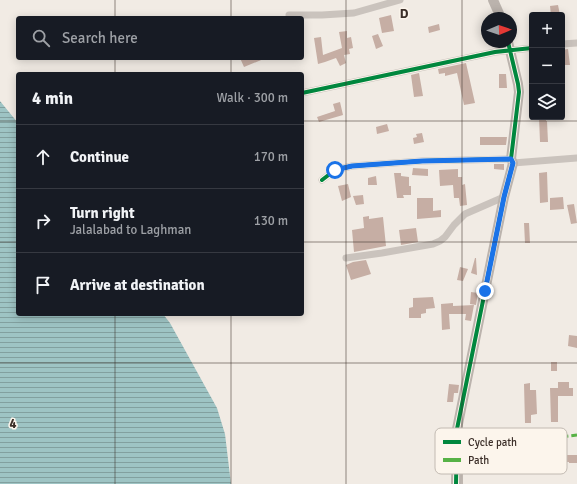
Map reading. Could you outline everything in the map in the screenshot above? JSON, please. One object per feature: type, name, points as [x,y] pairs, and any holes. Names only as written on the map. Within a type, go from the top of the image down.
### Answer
[{"type":"street","points":[[289,14],[322,15],[354,13],[400,0]]},
{"type":"street","points":[[493,0],[498,12]]},
{"type":"street","points":[[565,44],[577,43]]},
{"type":"street","points":[[517,47],[529,48]]},
{"type":"street","points":[[304,93],[495,52],[505,48]]},
{"type":"street","points":[[457,428],[512,161],[519,92],[510,48]]},
{"type":"street","points":[[322,180],[335,170],[352,166],[422,161],[512,161],[577,158]]},
{"type":"street","points":[[346,258],[433,244],[440,241],[465,214],[504,197]]},
{"type":"street","points":[[456,474],[456,484]]},
{"type":"water","points":[[0,101],[16,121],[16,316],[165,316],[170,323],[217,408],[225,434],[231,484],[0,484]]},
{"type":"building","points":[[558,5],[559,12],[551,12],[550,6]]},
{"type":"building","points":[[391,15],[394,31],[382,33],[379,18]]},
{"type":"building","points":[[439,24],[440,30],[429,33],[428,27]]},
{"type":"building","points":[[347,31],[347,38],[351,37],[353,48],[349,49],[350,54],[344,55],[346,63],[340,66],[336,58],[318,64],[314,38],[321,37],[323,55],[342,48],[339,32]]},
{"type":"building","points":[[378,34],[383,46],[376,49],[372,36]]},
{"type":"building","points":[[568,49],[570,65],[565,65],[565,50]]},
{"type":"building","points":[[241,60],[261,60],[244,67]]},
{"type":"building","points":[[466,63],[475,103],[464,105],[457,73],[445,76],[445,73],[439,74],[438,69]]},
{"type":"building","points":[[419,73],[423,96],[414,97],[411,75]]},
{"type":"building","points":[[499,74],[506,74],[507,88],[499,88]]},
{"type":"building","points":[[340,102],[343,115],[319,122],[317,117],[335,111],[333,104]]},
{"type":"building","points":[[539,120],[546,120],[548,142],[540,142]]},
{"type":"building","points":[[387,124],[389,131],[377,134],[376,127]]},
{"type":"building","points":[[422,133],[424,142],[414,144],[413,138],[417,137],[416,134]]},
{"type":"building","points":[[480,137],[507,137],[506,145],[480,145]]},
{"type":"building","points":[[494,164],[504,164],[504,170],[494,169]]},
{"type":"building","points":[[413,168],[428,169],[428,176],[412,175]]},
{"type":"building","points":[[458,169],[458,177],[462,177],[462,185],[465,184],[467,205],[460,206],[459,198],[454,198],[453,185],[440,186],[439,170]]},
{"type":"building","points":[[547,172],[548,202],[540,203],[539,173]]},
{"type":"building","points":[[394,173],[401,173],[401,176],[409,177],[411,195],[403,195],[404,198],[397,198]]},
{"type":"building","points":[[376,176],[377,185],[368,185],[368,178]]},
{"type":"building","points":[[348,184],[351,197],[342,201],[338,186]]},
{"type":"building","points":[[363,195],[364,204],[356,205],[353,196]]},
{"type":"building","points":[[563,197],[564,209],[550,210],[550,198]]},
{"type":"building","points":[[417,198],[433,198],[433,211],[441,210],[441,217],[417,219]]},
{"type":"building","points":[[574,204],[577,223],[571,224],[567,205]]},
{"type":"building","points":[[369,216],[369,219],[383,217],[386,246],[354,252],[352,230],[364,228],[363,217]]},
{"type":"building","points":[[524,223],[529,223],[530,243],[525,243]]},
{"type":"building","points":[[416,228],[418,242],[401,245],[399,230]]},
{"type":"building","points":[[476,258],[477,275],[471,273]]},
{"type":"building","points":[[366,260],[371,274],[351,280],[346,265],[353,262]]},
{"type":"building","points":[[460,267],[468,269],[463,281],[457,280]]},
{"type":"building","points":[[471,292],[478,293],[476,305],[470,304]]},
{"type":"building","points":[[433,297],[435,308],[426,309],[426,313],[421,314],[421,318],[409,318],[409,308],[413,307],[413,298]]},
{"type":"building","points":[[453,303],[453,306],[474,305],[471,321],[465,320],[466,314],[449,314],[450,329],[442,330],[441,304]]},
{"type":"building","points":[[569,335],[577,336],[577,348],[568,346]]},
{"type":"building","points":[[551,362],[557,362],[557,371],[551,371]]},
{"type":"building","points":[[558,382],[569,382],[569,388],[573,388],[573,396],[558,396],[558,422],[551,422],[550,388],[558,388]]},
{"type":"building","points":[[530,383],[530,390],[536,390],[537,414],[531,415],[531,423],[525,423],[524,384]]},
{"type":"building","points":[[449,384],[459,385],[458,393],[454,393],[453,402],[447,402]]},
{"type":"building","points":[[567,455],[577,455],[577,463],[567,462]]},
{"type":"marked path","points":[[567,436],[577,435]]},
{"type":"cycle path","points":[[457,428],[504,197],[513,163],[511,159],[519,92],[509,48]]},
{"type":"cycle path","points":[[304,93],[495,52],[529,48]]},
{"type":"cycle path","points":[[322,180],[335,170],[352,166],[422,161],[511,159]]},
{"type":"cycle path","points":[[456,474],[456,484]]},
{"type":"route","points":[[335,170],[352,166],[422,161],[511,159],[513,163],[504,197],[485,291]]}]
